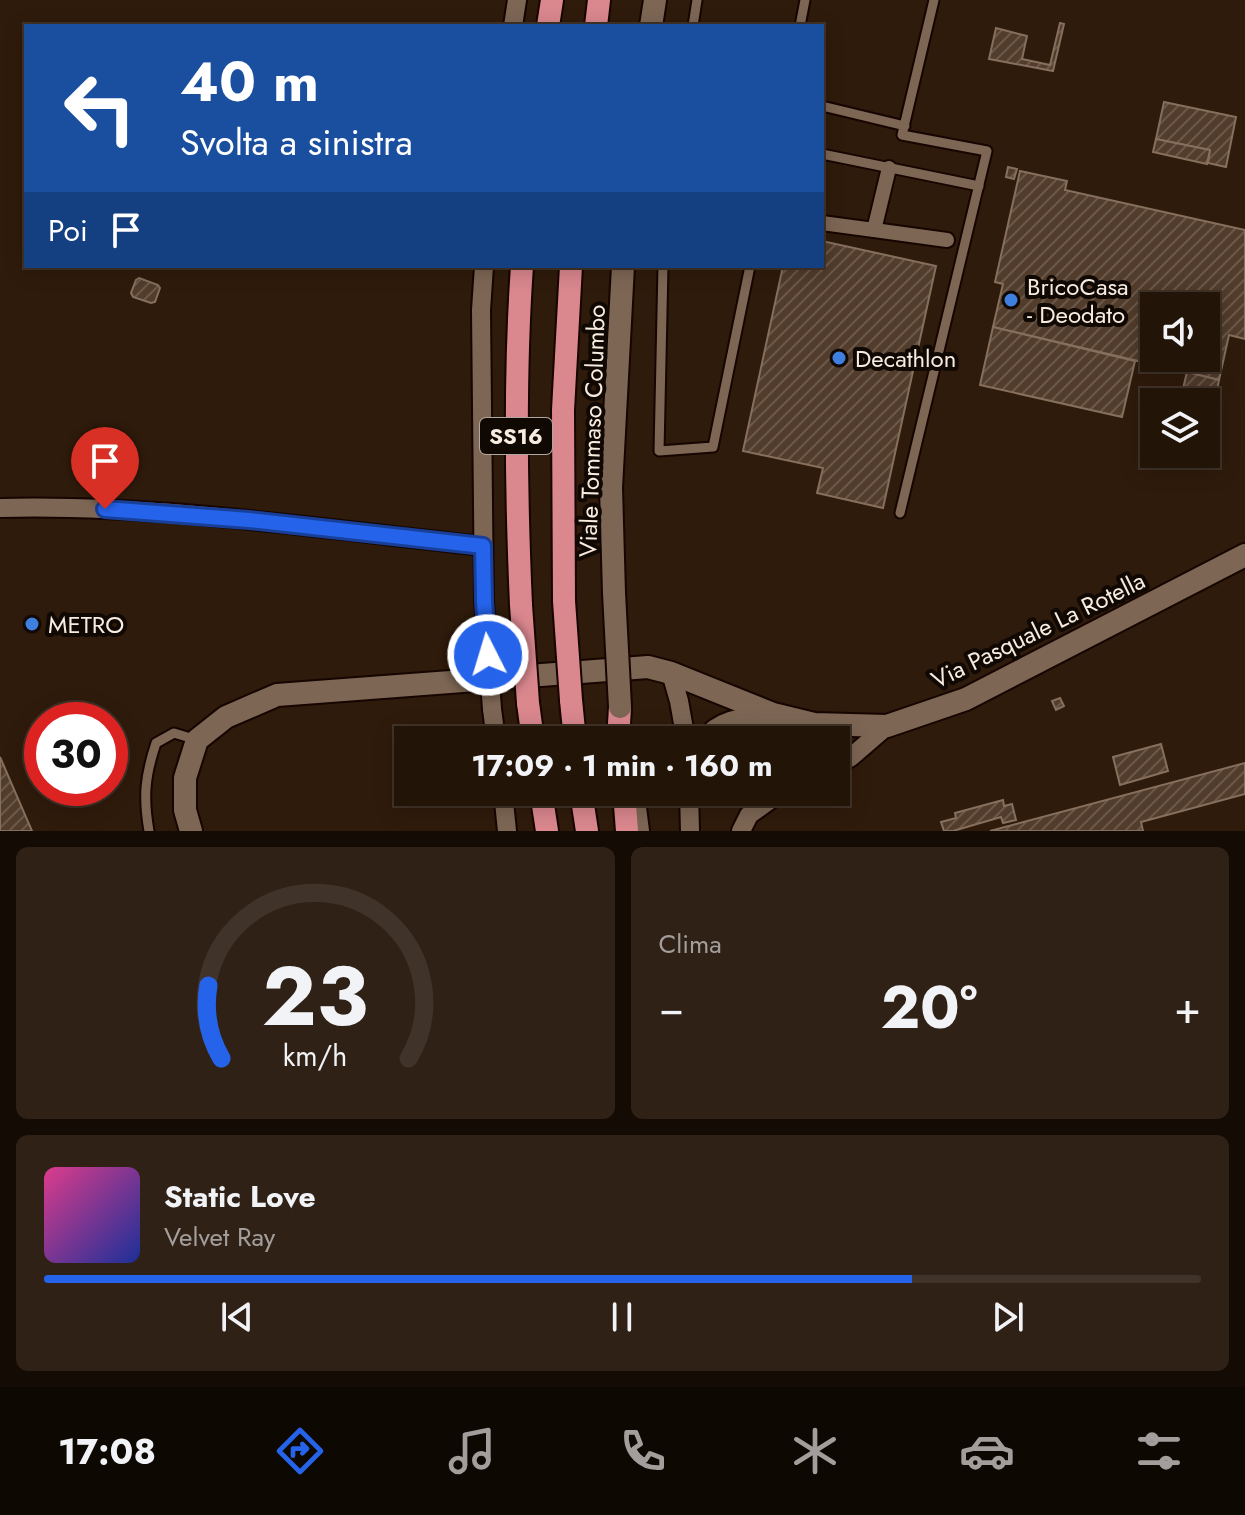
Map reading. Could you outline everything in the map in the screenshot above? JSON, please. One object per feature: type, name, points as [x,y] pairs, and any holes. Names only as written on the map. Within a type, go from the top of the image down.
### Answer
[{"type":"highway","points":[[548,24],[552,0]]},
{"type":"highway","points":[[596,24],[599,0]]},
{"type":"highway","name":"SS16","points":[[522,268],[516,403],[516,496],[531,726]]},
{"type":"highway","name":"SS16","points":[[571,268],[563,410],[564,601],[574,726]]},
{"type":"highway","points":[[619,726],[620,707]]},
{"type":"highway","points":[[543,806],[547,831]]},
{"type":"highway","points":[[583,806],[587,831]]},
{"type":"highway","points":[[625,806],[627,831]]},
{"type":"street","points":[[513,24],[517,0]]},
{"type":"street","points":[[651,24],[655,0]]},
{"type":"street","points":[[874,230],[889,168]]},
{"type":"street","points":[[824,223],[947,240]]},
{"type":"street","points":[[484,268],[481,310],[484,601],[494,726]]},
{"type":"street","name":"Viale Tommaso Columbo","points":[[623,268],[611,488],[620,707],[625,726]]},
{"type":"street","points":[[0,508],[105,509],[234,519],[483,546]]},
{"type":"street","name":"Via Pasquale La Rotella","points":[[197,740],[226,717],[277,695],[648,667],[671,673],[773,714],[814,724],[887,726],[966,699],[1245,555]]},
{"type":"street","points":[[671,673],[685,726]]},
{"type":"street","points":[[718,726],[726,720],[773,714],[773,726]]},
{"type":"street","points":[[850,758],[887,726]]},
{"type":"street","points":[[191,831],[185,810],[185,778],[197,740]]},
{"type":"street","points":[[504,806],[507,831]]},
{"type":"street","points":[[637,806],[640,831]]},
{"type":"street","points":[[689,806],[690,831]]},
{"type":"street","points":[[741,831],[749,815],[761,806]]},
{"type":"lane","points":[[693,24],[697,0]]},
{"type":"lane","points":[[800,24],[805,0]]},
{"type":"lane","points":[[900,513],[987,151],[902,135],[934,0]]},
{"type":"lane","points":[[824,106],[905,126]]},
{"type":"lane","points":[[824,154],[979,186]]},
{"type":"lane","points":[[663,268],[659,451],[713,447],[750,268]]},
{"type":"lane","points":[[149,831],[145,807],[146,773],[156,743],[174,733],[197,740]]},
{"type":"building","points":[[1060,23],[1064,24],[1053,71],[989,59],[996,28],[1027,36],[1022,59],[1050,65]]},
{"type":"building","points":[[1164,102],[1236,117],[1226,167],[1208,163],[1210,150],[1156,139]]},
{"type":"building","points":[[1156,139],[1210,150],[1207,164],[1153,152]]},
{"type":"building","points":[[1008,167],[1017,169],[1014,179],[1006,177]]},
{"type":"building","points":[[1020,171],[1067,181],[1065,190],[1245,230],[1245,339],[1229,335],[1219,380],[1185,372],[1220,372],[1220,292],[1140,292],[1140,361],[993,327],[1003,284],[995,282]]},
{"type":"building","name":"Decathlon","points":[[824,241],[936,266],[883,508],[817,493],[823,468],[743,451],[783,268],[824,268]]},
{"type":"building","points":[[139,278],[160,288],[155,302],[133,297],[131,293]]},
{"type":"building","points":[[993,327],[1135,361],[1122,417],[980,385]]},
{"type":"building","points":[[1187,372],[1219,380],[1217,388],[1183,388]]},
{"type":"building","points":[[1060,698],[1064,706],[1056,710],[1052,701]]},
{"type":"building","points":[[1161,744],[1168,771],[1120,785],[1113,757]]},
{"type":"building","points":[[0,757],[32,831],[0,831]]},
{"type":"building","points":[[1245,763],[1245,794],[1141,822],[1143,831],[990,831]]},
{"type":"building","points":[[1003,800],[1004,806],[1012,804],[1016,820],[1003,823],[1001,817],[944,831],[941,822],[956,818],[955,813]]},
{"type":"place","name":"BricoCasa - Deodato","points":[[1011,300]]},
{"type":"place","name":"Decathlon","points":[[839,358]]},
{"type":"place","name":"METRO","points":[[32,624]]},
{"type":"route","points":[[105,509],[249,520],[483,546],[488,655]]}]
